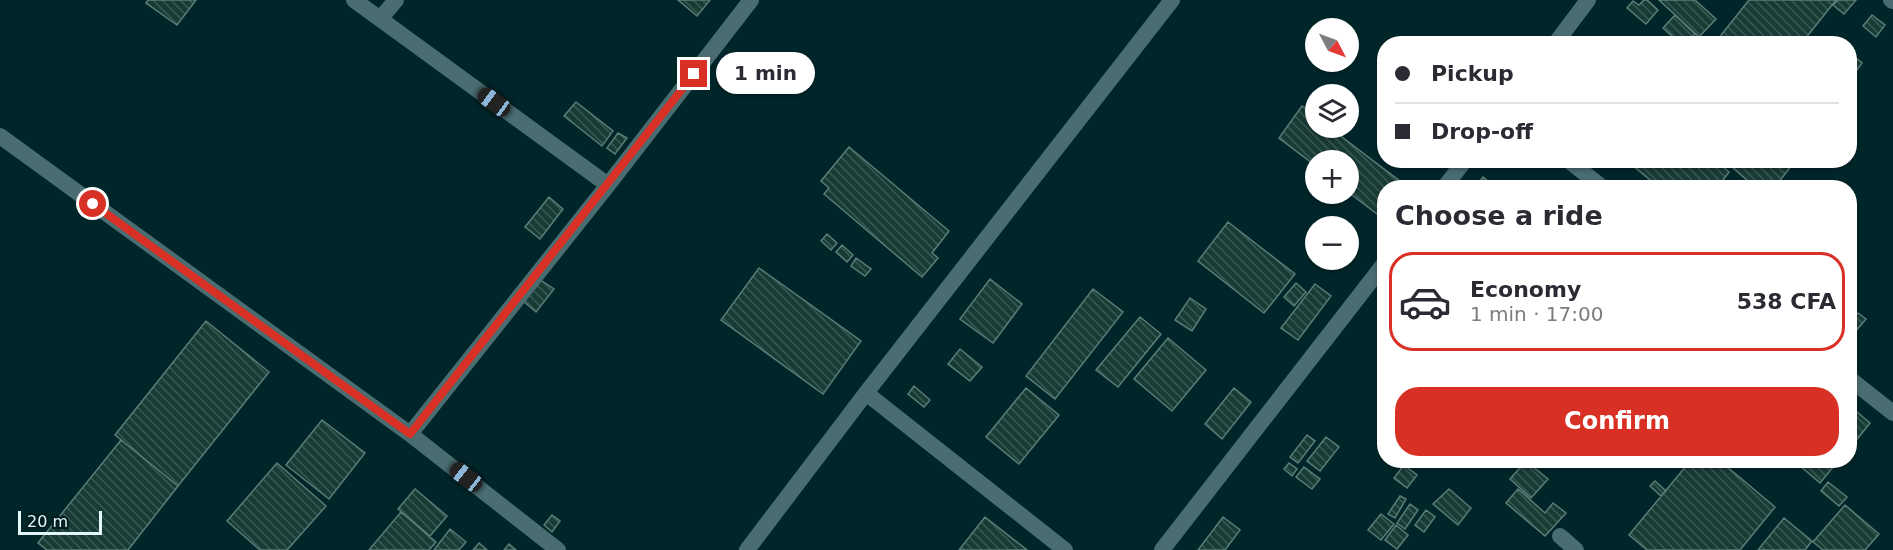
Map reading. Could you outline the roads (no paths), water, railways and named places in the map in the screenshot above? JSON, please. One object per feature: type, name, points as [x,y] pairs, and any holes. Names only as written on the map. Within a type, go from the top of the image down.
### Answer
[{"type":"street","points":[[354,0],[608,185]]},
{"type":"street","points":[[380,19],[396,0]]},
{"type":"street","points":[[410,434],[608,185],[751,0]]},
{"type":"street","points":[[747,550],[866,393],[1172,0]]},
{"type":"street","points":[[1561,36],[1588,0]]},
{"type":"street","points":[[0,136],[410,434],[558,550]]},
{"type":"street","points":[[1578,168],[1593,180]]},
{"type":"street","points":[[1162,550],[1377,273]]},
{"type":"street","points":[[1857,385],[1893,413]]},
{"type":"street","points":[[866,393],[1065,550]]},
{"type":"street","points":[[1560,536],[1576,550]]}]
